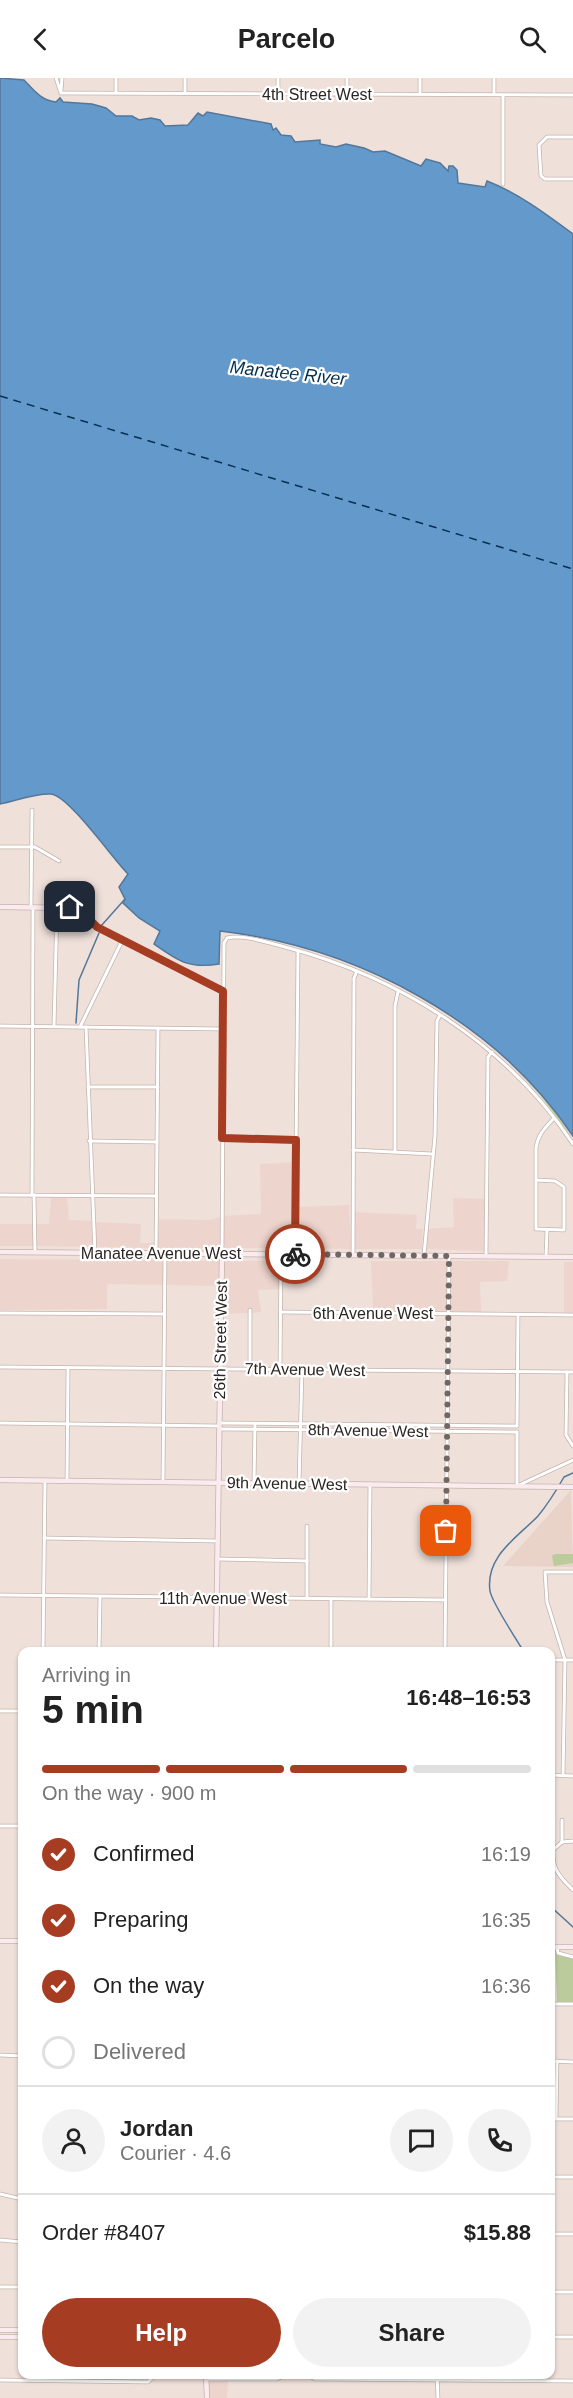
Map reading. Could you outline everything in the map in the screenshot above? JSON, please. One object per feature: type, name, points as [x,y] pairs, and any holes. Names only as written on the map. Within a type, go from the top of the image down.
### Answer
[{"type":"street","points":[[56,78],[61,93]]},
{"type":"street","points":[[61,93],[62,78]]},
{"type":"street","points":[[116,78],[116,93]]},
{"type":"street","points":[[185,78],[185,93]]},
{"type":"street","points":[[278,78],[278,94]]},
{"type":"street","points":[[347,78],[347,94]]},
{"type":"street","points":[[420,78],[420,94]]},
{"type":"street","points":[[494,78],[494,95]]},
{"type":"street","name":"4th Street West","points":[[61,93],[573,95]]},
{"type":"street","points":[[503,95],[503,184]]},
{"type":"street","points":[[573,137],[547,137],[539,145],[541,176],[573,178]]},
{"type":"street","points":[[32,810],[34,1252]]},
{"type":"street","points":[[0,847],[31,847],[59,861]]},
{"type":"street","points":[[0,907],[78,909],[97,927],[223,991]]},
{"type":"street","points":[[54,1026],[57,907]]},
{"type":"street","name":"26th Street West","points":[[216,1647],[224,943],[226,938],[253,940],[298,951]]},
{"type":"street","points":[[80,1027],[122,941]]},
{"type":"street","points":[[295,1254],[298,951],[357,971],[440,1015],[492,1052],[532,1091],[573,1144]]},
{"type":"street","points":[[352,1255],[354,978],[357,971]]},
{"type":"street","points":[[395,1152],[395,1006],[398,992]]},
{"type":"street","points":[[424,1256],[435,1117],[437,1021],[440,1015]]},
{"type":"street","points":[[0,1026],[223,1029]]},
{"type":"street","points":[[86,1027],[95,1253]]},
{"type":"street","points":[[156,1253],[158,1028]]},
{"type":"street","points":[[486,1256],[488,1058],[492,1052]]},
{"type":"street","points":[[87,1087],[158,1087]]},
{"type":"street","points":[[536,1180],[558,1182],[565,1190],[565,1228],[536,1229],[536,1180],[537,1139],[554,1118]]},
{"type":"street","points":[[222,1138],[296,1140]]},
{"type":"street","points":[[89,1141],[157,1142]]},
{"type":"street","points":[[353,1150],[432,1154]]},
{"type":"street","points":[[0,1195],[157,1196]]},
{"type":"street","points":[[546,1257],[547,1230]]},
{"type":"street","name":"Manatee Avenue West","points":[[0,1252],[573,1257]]},
{"type":"street","points":[[163,1482],[165,1253]]},
{"type":"street","points":[[280,1369],[281,1254]]},
{"type":"street","points":[[445,1647],[449,1256]]},
{"type":"street","points":[[250,1310],[250,1369]]},
{"type":"street","name":"6th Avenue West","points":[[280,1312],[573,1315]]},
{"type":"street","points":[[0,1313],[164,1314]]},
{"type":"street","points":[[518,1314],[517,1486],[573,1460]]},
{"type":"street","name":"7th Avenue West","points":[[0,1367],[573,1372]]},
{"type":"street","points":[[67,1481],[68,1368]]},
{"type":"street","points":[[299,1484],[302,1370]]},
{"type":"street","points":[[567,1372],[567,1435],[573,1446]]},
{"type":"street","name":"8th Avenue West","points":[[0,1424],[517,1432]]},
{"type":"street","points":[[254,1483],[255,1424]]},
{"type":"street","name":"8th Avenue West","points":[[219,1426],[255,1424],[517,1426]]},
{"type":"street","name":"9th Avenue West","points":[[0,1480],[573,1487]]},
{"type":"street","points":[[43,1647],[45,1480]]},
{"type":"street","points":[[369,1599],[370,1484]]},
{"type":"street","points":[[307,1526],[307,1599]]},
{"type":"street","points":[[44,1538],[217,1540]]},
{"type":"street","points":[[217,1559],[307,1561]]},
{"type":"street","points":[[563,1776],[565,1660],[547,1602],[545,1572],[573,1572]]},
{"type":"street","name":"11th Avenue West","points":[[0,1595],[446,1600]]},
{"type":"street","points":[[99,1647],[100,1597]]},
{"type":"street","points":[[331,1599],[331,1647]]},
{"type":"street","points":[[555,1659],[573,1660]]},
{"type":"street","points":[[0,1711],[18,1711]]},
{"type":"street","points":[[555,1776],[573,1776]]},
{"type":"street","points":[[562,1820],[562,1842]]},
{"type":"street","points":[[0,1826],[18,1826]]},
{"type":"street","points":[[555,1849],[562,1842],[573,1841]]},
{"type":"street","points":[[555,1872],[573,1890]]},
{"type":"street","points":[[0,1941],[18,1941]]},
{"type":"street","points":[[573,1947],[557,1947],[558,1953],[573,1957]]},
{"type":"street","points":[[555,2004],[573,2004]]},
{"type":"street","points":[[0,2055],[18,2056]]},
{"type":"street","points":[[573,2062],[557,2061],[556,2119],[573,2120]]},
{"type":"street","points":[[555,2177],[573,2177]]},
{"type":"street","points":[[0,2194],[18,2198]]},
{"type":"street","points":[[555,2234],[573,2234]]},
{"type":"street","points":[[0,2240],[18,2242]]},
{"type":"street","points":[[0,2287],[18,2287]]},
{"type":"street","points":[[555,2292],[573,2292]]},
{"type":"street","points":[[0,2330],[18,2330]]},
{"type":"street","points":[[0,2337],[18,2337]]},
{"type":"street","points":[[555,2337],[573,2337]]},
{"type":"street","points":[[0,2380],[148,2382],[151,2379]]},
{"type":"street","points":[[206,2379],[207,2398]]},
{"type":"street","points":[[315,2379],[573,2381]]},
{"type":"street","points":[[437,2381],[438,2398]]},
{"type":"shaded area","points":[[294,1162],[293,1248],[224,1248],[224,1216],[261,1214],[260,1164]]},
{"type":"shaded area","points":[[51,1198],[67,1198],[69,1220],[91,1221],[92,1247],[36,1246],[36,1224],[49,1224]]},
{"type":"shaded area","points":[[453,1198],[484,1199],[484,1251],[426,1249],[427,1229],[454,1227]]},
{"type":"shaded area","points":[[349,1205],[351,1249],[297,1248],[298,1207]]},
{"type":"shaded area","points":[[355,1212],[417,1215],[416,1229],[423,1229],[422,1249],[355,1249]]},
{"type":"shaded area","points":[[220,1217],[220,1248],[158,1248],[159,1219],[210,1220]]},
{"type":"shaded area","points":[[95,1222],[141,1224],[140,1243],[155,1243],[155,1248],[96,1247]]},
{"type":"shaded area","points":[[0,1224],[33,1224],[33,1246],[0,1246]]},
{"type":"shaded area","points":[[0,1259],[163,1260],[163,1285],[107,1284],[107,1309],[0,1310]]},
{"type":"shaded area","points":[[167,1260],[220,1261],[219,1299],[218,1286],[167,1285]]},
{"type":"shaded area","points":[[224,1261],[279,1261],[279,1289],[258,1290],[261,1312],[252,1313],[252,1309],[248,1309],[248,1313],[222,1314]]},
{"type":"shaded area","points":[[371,1261],[447,1261],[447,1311],[373,1310]]},
{"type":"shaded area","points":[[451,1261],[509,1261],[507,1281],[480,1282],[481,1312],[451,1311]]},
{"type":"shaded area","points":[[564,1262],[573,1262],[573,1313],[564,1312]]},
{"type":"shaded area","points":[[571,1490],[573,1567],[503,1566]]},
{"type":"shaded area","points":[[208,2381],[228,2381],[227,2398],[209,2398]]},
{"type":"green space","points":[[499,1052],[550,1104],[573,1139],[540,1095]]},
{"type":"green space","points":[[573,1554],[573,1563],[554,1566],[552,1556]]},
{"type":"green space","points":[[555,1949],[557,1955],[573,1959],[573,2002],[557,2002]]},
{"type":"water","name":"Manatee River","points":[[0,78],[24,80],[37,94],[50,101],[56,102],[60,98],[63,102],[92,104],[106,108],[116,116],[132,116],[139,120],[151,118],[160,120],[165,126],[188,125],[198,113],[203,116],[207,112],[271,124],[273,130],[276,128],[281,135],[291,136],[295,142],[320,140],[320,144],[336,147],[346,144],[373,152],[385,151],[421,166],[426,159],[440,163],[448,171],[449,166],[453,166],[457,170],[458,183],[485,187],[487,181],[532,205],[573,234],[573,1136],[541,1095],[504,1057],[463,1024],[419,996],[371,972],[322,953],[271,940],[220,931],[219,964],[192,964],[170,955],[154,944],[160,931],[139,918],[123,903],[125,899],[119,887],[128,874],[79,816],[59,797],[45,794],[0,804]]},
{"type":"waterway","points":[[101,926],[125,899]]},
{"type":"waterway","points":[[76,1023],[79,980],[99,933]]},
{"type":"waterway","points":[[521,1647],[492,1597],[490,1579],[493,1567],[505,1548],[542,1511],[564,1477],[573,1473]]},
{"type":"waterway","points":[[555,1911],[573,1927]]},
{"type":"ferry route","points":[[0,396],[573,569]]},
{"type":"way so far","points":[[295,1254],[449,1256],[446,1531]]},
{"type":"route","points":[[70,907],[81,911],[97,927],[223,991],[222,1138],[296,1140],[295,1254]]}]
